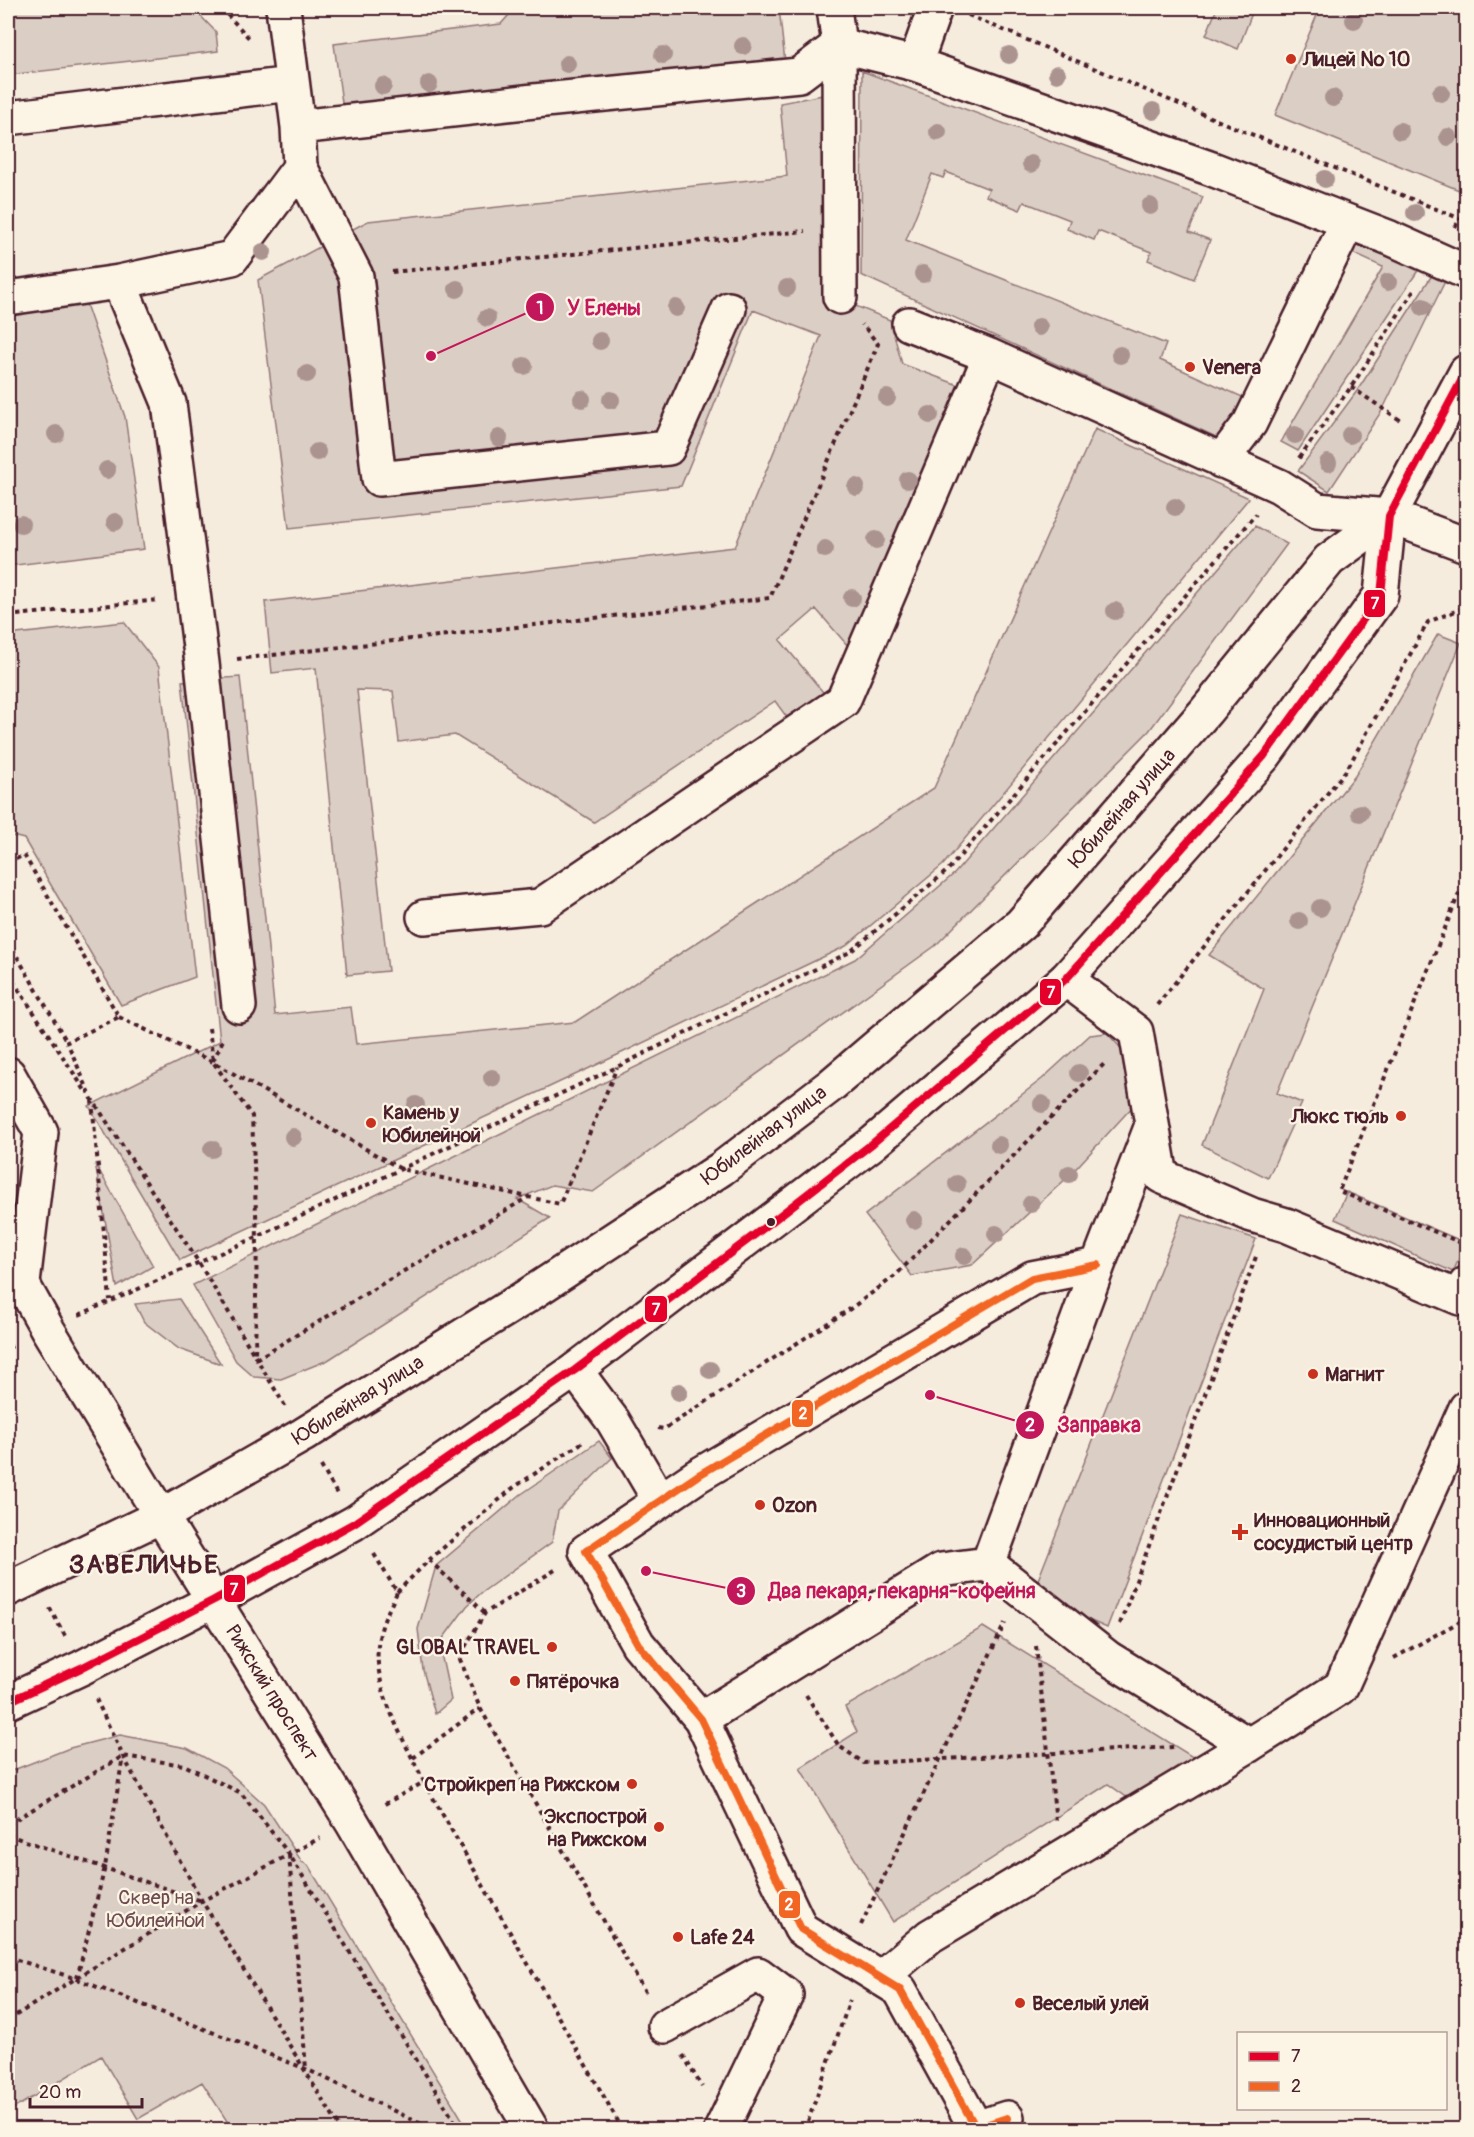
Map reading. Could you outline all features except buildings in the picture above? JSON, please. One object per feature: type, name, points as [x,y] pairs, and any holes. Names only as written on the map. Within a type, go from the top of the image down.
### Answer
[{"type":"main road","points":[[283,8],[298,127],[300,167],[356,276],[379,480],[668,448],[729,309]]},
{"type":"main road","points":[[834,8],[839,45],[840,297]]},
{"type":"main road","points":[[915,64],[949,10]]},
{"type":"main road","points":[[298,127],[799,75],[839,45]]},
{"type":"main road","points":[[839,45],[915,64],[1212,169],[1467,272]]},
{"type":"main road","points":[[8,118],[291,84]]},
{"type":"main road","points":[[8,298],[119,282],[232,258],[300,167]]},
{"type":"main road","points":[[1221,461],[1250,423],[1348,222]]},
{"type":"main road","points":[[119,282],[169,403],[202,663],[239,1006]]},
{"type":"main road","points":[[909,324],[990,356],[1279,486],[1317,510],[1389,516],[1467,545]]},
{"type":"main road","points":[[424,917],[540,906],[843,701],[990,356]]},
{"type":"main road","name":"Юбилейная улица","points":[[8,1702],[81,1668],[214,1600],[354,1523],[575,1370],[873,1143],[1066,979],[1264,756],[1381,595],[1389,516],[1467,372]]},
{"type":"main road","name":"Юбилейная улица","points":[[20,1583],[161,1516],[303,1435],[526,1296],[721,1169],[830,1086],[1021,924],[1206,711],[1329,560],[1389,516]]},
{"type":"main road","points":[[1066,979],[1136,1032],[1161,1176],[1252,1215],[1286,1225],[1464,1295]]},
{"type":"main road","points":[[8,1074],[41,1132],[15,1271]]},
{"type":"main road","points":[[988,1564],[1152,1125]]},
{"type":"main road","points":[[1007,2118],[976,2128],[900,1990],[801,1929],[701,1719],[638,1644],[586,1551],[707,1470],[1032,1278],[1098,1265]]},
{"type":"main road","name":"Рижский проспект","points":[[15,1271],[48,1330],[161,1516],[352,1822],[532,2130]]},
{"type":"main road","points":[[575,1370],[613,1421],[660,1501]]},
{"type":"main road","points":[[871,1973],[1341,1687],[1467,1408]]},
{"type":"main road","points":[[701,1719],[941,1570],[988,1564],[1107,1658],[1249,1745]]},
{"type":"main road","points":[[665,2026],[758,1974],[786,1995],[723,2127]]},
{"type":"path","points":[[949,10],[1461,219]]},
{"type":"path","points":[[356,276],[839,228]]},
{"type":"path","points":[[1279,486],[1351,387],[1435,258]]},
{"type":"path","points":[[202,663],[770,598],[878,344],[840,297]]},
{"type":"path","points":[[8,1348],[110,1300],[257,1237],[617,1067],[850,952],[948,870],[1257,513]]},
{"type":"path","points":[[398,1592],[429,1560],[513,1488],[613,1421],[664,1429],[850,1309],[895,1276],[1136,1032],[1347,769],[1428,622],[1465,609],[1467,595]]},
{"type":"path","points":[[8,616],[159,599],[160,610]]},
{"type":"path","points":[[1467,876],[1340,1191],[1467,1245]]},
{"type":"path","points":[[8,941],[67,1042]]},
{"type":"path","points":[[8,973],[92,1099],[110,1300]]},
{"type":"path","points":[[119,1017],[213,1062],[401,1169],[560,1204],[617,1067]]},
{"type":"path","points":[[255,1359],[530,1196]]},
{"type":"path","points":[[1107,1658],[1270,1220]]},
{"type":"path","points":[[8,1532],[20,1583],[81,1668],[123,1756],[202,1901],[341,2130]]},
{"type":"path","points":[[586,1551],[485,1613],[459,1657],[480,1708],[723,2127]]},
{"type":"path","points":[[429,1560],[485,1613]]},
{"type":"path","points":[[805,2130],[871,1973],[861,1926],[1007,1617]]},
{"type":"path","points":[[1394,1658],[1467,1618]]},
{"type":"path","points":[[1036,1646],[1060,1858]]},
{"type":"path","points":[[773,1674],[805,1694],[839,1746],[864,1763],[1179,1747]]},
{"type":"path","points":[[413,1758],[480,1708]]},
{"type":"path","points":[[77,1979],[105,1867],[123,1756]]},
{"type":"path","points":[[8,1824],[123,1756],[184,1765],[241,1793],[289,1854],[459,2130]]},
{"type":"path","points":[[424,1782],[623,2130]]},
{"type":"path","points":[[8,1835],[202,1901]]},
{"type":"path","points":[[289,1854],[306,2070]]},
{"type":"path","points":[[8,1957],[77,1979],[306,2070],[434,2130]]},
{"type":"green space","points":[[8,8],[193,8],[216,32],[218,51],[8,75]]},
{"type":"green space","points":[[515,8],[779,8],[785,62],[343,110],[334,44],[501,24]]},
{"type":"green space","points":[[1217,8],[1254,8],[1238,49],[1206,35]]},
{"type":"green space","points":[[1320,8],[1466,8],[1466,173],[1459,190],[1275,115]]},
{"type":"green space","points":[[862,71],[1203,197],[1189,232],[1210,240],[1194,279],[1148,260],[1151,252],[1098,231],[1094,240],[1067,229],[1070,220],[1024,202],[1020,210],[986,196],[989,189],[946,172],[943,178],[932,174],[906,240],[1166,344],[1160,360],[1247,399],[1225,441],[861,275]]},
{"type":"green space","points":[[828,94],[829,295],[890,320],[902,364],[969,389],[855,654],[816,609],[780,640],[828,698],[791,723],[775,701],[594,822],[455,735],[399,742],[393,691],[357,690],[388,971],[347,975],[316,668],[272,673],[265,602],[735,547],[821,336],[753,310],[681,486],[289,528],[258,280],[368,221],[787,176],[780,103]]},
{"type":"green space","points":[[1361,234],[1425,260],[1298,451],[1281,442],[1383,267],[1352,253]]},
{"type":"green space","points":[[1438,266],[1450,271],[1383,409],[1329,491],[1298,471],[1357,391]]},
{"type":"green space","points":[[86,304],[125,417],[144,549],[8,566],[8,316]]},
{"type":"green space","points":[[1095,429],[1249,498],[943,865],[846,946],[180,1260],[89,1106],[220,1041],[182,681],[240,677],[275,1015],[351,1007],[356,1044],[575,1022],[934,788]]},
{"type":"green space","points":[[1255,526],[1287,544],[1149,731],[935,946],[593,1192],[552,1185],[517,1199],[550,1218],[328,1360],[281,1379],[254,1377],[236,1361],[193,1285],[855,959],[955,873]]},
{"type":"green space","points":[[124,622],[159,667],[195,977],[121,1005],[24,839],[8,835],[8,635]]},
{"type":"green space","points":[[1438,634],[1461,643],[1277,1093],[1302,1103],[1268,1178],[1202,1145],[1264,989],[1209,955],[1355,776]]},
{"type":"green space","points":[[1107,1033],[1131,1059],[1134,1105],[1069,1176],[972,1265],[912,1276],[865,1215],[1042,1079],[1090,1035]]},
{"type":"green space","points":[[95,1163],[153,1266],[117,1287]]},
{"type":"green space","points":[[1347,1192],[1466,1243],[1453,1272],[1335,1219]]},
{"type":"green space","points":[[1182,1214],[1256,1239],[1107,1628],[1032,1595]]},
{"type":"green space","points":[[179,1299],[221,1364],[179,1349],[144,1322],[135,1304]]},
{"type":"green space","points":[[599,1441],[612,1458],[558,1511],[552,1542],[481,1593],[467,1606],[439,1644],[451,1700],[435,1714],[423,1670],[418,1629],[436,1566],[520,1495]]},
{"type":"green space","points":[[983,1627],[1196,1759],[1135,1803],[1108,1784],[893,1922],[800,1768],[857,1732],[845,1707]]},
{"type":"green space","name":"Сквер на Юбилейной","points":[[120,1735],[187,1748],[224,1768],[264,1804],[302,1862],[308,1865],[468,2129],[232,2129],[202,2082],[138,2119],[101,2056],[8,2112],[8,1772],[70,1748]]},
{"type":"transit line","name":"7","points":[[8,1702],[81,1668],[214,1600],[354,1523],[575,1370],[761,1230],[873,1143],[1066,979],[1264,756],[1381,595],[1389,516],[1466,372]]},
{"type":"transit line","name":"2","points":[[1007,2118],[976,2128],[900,1990],[801,1929],[701,1719],[638,1644],[586,1551],[697,1476],[1032,1278],[1098,1265]]},
{"type":"place","name":"Лицей № 10","points":[[1291,59]]},
{"type":"place","name":"У Елены","points":[[431,356]]},
{"type":"place","name":"Venera","points":[[1190,367]]},
{"type":"place","name":"Люкс тюль","points":[[1401,1116]]},
{"type":"place","name":"Камень у Юбилейной","points":[[371,1123]]},
{"type":"place","name":"Магнит","points":[[1313,1374]]},
{"type":"place","name":"Заправка","points":[[930,1395]]},
{"type":"place","name":"Ozon","points":[[760,1505]]},
{"type":"place","name":"Инновационный сосудистый центр","points":[[1240,1532]]},
{"type":"place","name":"Два пекаря, пекарня-кофейня","points":[[646,1571]]},
{"type":"place","name":"GLOBAL TRAVEL","points":[[552,1647]]},
{"type":"place","name":"Пятёрочка","points":[[515,1681]]},
{"type":"place","name":"Стройкреп на Рижском","points":[[632,1784]]},
{"type":"place","name":"Экспострой на Рижском","points":[[659,1827]]},
{"type":"place","name":"Lafe 24","points":[[678,1937]]},
{"type":"place","name":"Веселый улей","points":[[1020,2003]]},
{"type":"district","name":"ЗАВЕЛИЧЬЕ","points":[[144,1565]]}]
